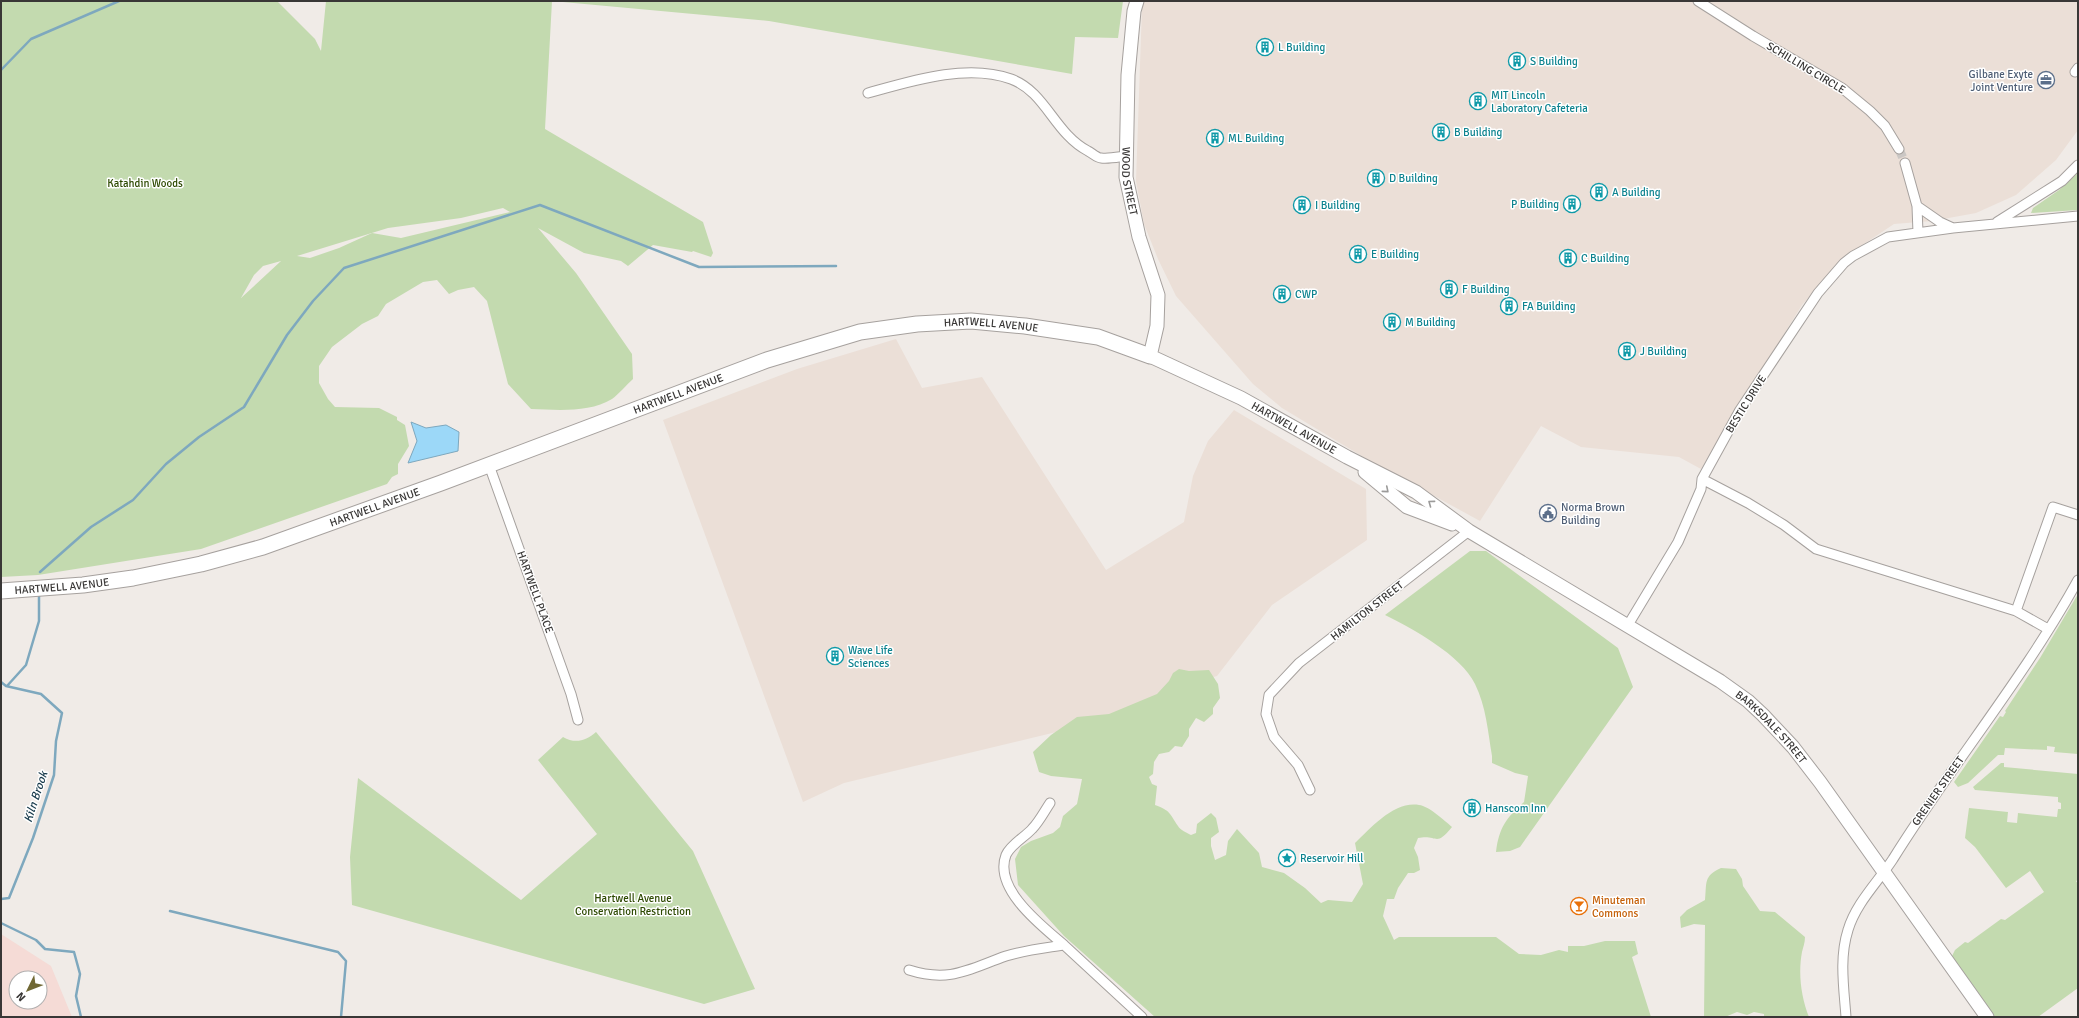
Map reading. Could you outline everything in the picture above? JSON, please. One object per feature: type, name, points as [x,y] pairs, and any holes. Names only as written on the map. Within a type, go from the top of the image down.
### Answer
[{"type":"main road","name":"HARTWELL AVENUE","points":[[1,591],[133,578],[201,564],[263,547],[489,465],[767,360],[860,332],[917,324],[971,321],[1025,326],[1098,337],[1150,356]]},
{"type":"street","name":"WOOD STREET","points":[[1137,1],[1134,12],[1128,75],[1126,177],[1139,237],[1158,295],[1157,326],[1150,356]]},
{"type":"street","name":"SCHILLING CIRCLE","points":[[1698,1],[1753,36],[1842,88],[1870,111],[1885,126],[1899,150]]},
{"type":"street","points":[[868,93],[946,74],[987,74],[1012,79],[1031,90],[1060,129],[1078,146],[1100,158],[1126,156]]},
{"type":"street","points":[[1905,163],[1917,206],[1918,233]]},
{"type":"street","points":[[1994,224],[2062,181],[2078,166]]},
{"type":"street","points":[[1917,206],[1940,222],[1953,228]]},
{"type":"street","name":"BESTIC DRIVE","points":[[1628,625],[1678,542],[1701,489],[1702,479],[1740,410],[1818,293],[1844,263],[1869,246],[1888,237],[1953,228],[2078,216]]},
{"type":"street","name":"HARTWELL AVENUE","points":[[1150,356],[1241,398],[1347,457],[1416,492]]},
{"type":"street","name":"HARTWELL AVENUE","points":[[1347,457],[1407,507]]},
{"type":"street","name":"HARTWELL PLACE","points":[[489,465],[571,694],[578,720]]},
{"type":"street","points":[[1702,479],[1784,525],[1816,549],[2016,611],[2048,629]]},
{"type":"street","name":"BARKSDALE STREET","points":[[1416,492],[1469,531],[1628,625],[1748,700],[1793,748],[1820,782],[1987,1017]]},
{"type":"street","name":"BARKSDALE STREET","points":[[1407,507],[1469,531]]},
{"type":"street","points":[[2016,611],[2053,507],[2078,515]]},
{"type":"street","name":"HAMILTON STREET","points":[[1310,790],[1298,765],[1274,737],[1266,714],[1269,695],[1299,663],[1469,531]]},
{"type":"street","name":"GRENIER STREET","points":[[1846,1017],[1843,962],[1848,930],[1864,898],[1884,872],[2019,674],[2078,580]]},
{"type":"street","points":[[1050,804],[1032,829],[1006,854],[1004,872],[1014,896],[1038,922],[1142,1017]]},
{"type":"street","points":[[909,970],[927,976],[963,973],[1008,956],[1064,945]]},
{"type":"shaded area","points":[[1143,1],[2078,1],[2078,130],[2056,160],[2016,195],[1976,213],[1932,221],[1894,224],[1843,258],[1802,305],[1701,469],[1679,457],[1581,447],[1541,426],[1480,521],[1365,458],[1282,408],[1253,384],[1176,296],[1158,259],[1144,224],[1136,181]]},
{"type":"shaded area","points":[[896,339],[922,388],[982,377],[1106,570],[1184,522],[1193,476],[1208,441],[1234,410],[1366,489],[1367,540],[1272,605],[1217,676],[1173,689],[1181,702],[844,783],[803,802],[663,420],[797,369]]},
{"type":"shaded area","points":[[1,934],[51,966],[72,1017],[1,1017]]},
{"type":"green space","name":"Katahdin Woods","points":[[1,1],[277,1],[315,39],[321,51],[326,1],[552,1],[545,129],[703,222],[713,253],[711,257],[693,251],[653,245],[628,266],[621,261],[584,253],[538,228],[576,273],[632,354],[633,379],[612,399],[593,407],[573,410],[531,409],[508,384],[487,301],[474,287],[458,290],[449,294],[437,280],[423,282],[386,304],[378,316],[362,324],[332,347],[319,366],[319,383],[328,399],[335,407],[379,408],[397,417],[397,420],[405,425],[409,446],[398,464],[398,474],[392,477],[387,484],[201,549],[38,575],[1,577]],"holes":[[[503,208],[510,212],[401,238],[372,233],[339,248],[310,258],[297,256],[388,228],[461,218]],[[281,261],[241,298],[254,275],[263,266]]]},
{"type":"green space","points":[[552,1],[1123,1],[1118,38],[1075,37],[1072,74],[769,21]]},
{"type":"green space","points":[[2078,173],[2078,210],[2031,213],[2033,208],[2059,190]]},
{"type":"green space","points":[[1470,551],[1486,551],[1618,648],[1633,687],[1520,847],[1510,851],[1496,852],[1497,844],[1504,824],[1512,813],[1524,802],[1528,776],[1515,773],[1492,763],[1488,728],[1482,701],[1475,684],[1468,673],[1448,653],[1422,635],[1385,615]]},
{"type":"green space","points":[[2078,594],[2078,754],[2054,752],[2055,747],[2047,746],[2047,750],[2005,748],[2004,755],[1998,755],[1968,783],[1958,787],[1954,782],[2000,716],[2003,717],[2006,712],[2005,711],[2040,658]]},
{"type":"green space","points":[[1179,669],[1189,671],[1209,670],[1218,684],[1220,698],[1213,708],[1213,714],[1204,722],[1196,718],[1189,729],[1189,736],[1182,747],[1175,746],[1169,752],[1159,754],[1154,762],[1153,774],[1149,777],[1152,784],[1157,786],[1155,805],[1167,811],[1179,827],[1184,831],[1191,835],[1196,833],[1197,824],[1211,813],[1216,818],[1219,832],[1211,838],[1211,846],[1215,860],[1226,855],[1228,841],[1237,829],[1259,853],[1262,867],[1284,873],[1305,888],[1321,903],[1328,900],[1352,902],[1363,884],[1355,843],[1376,823],[1392,811],[1410,805],[1423,806],[1437,814],[1452,827],[1439,839],[1425,837],[1418,838],[1414,848],[1418,857],[1420,870],[1414,873],[1408,873],[1398,888],[1394,899],[1387,899],[1383,916],[1394,940],[1399,937],[1496,937],[1519,954],[1541,955],[1559,950],[1568,952],[1568,946],[1584,946],[1605,941],[1635,941],[1638,954],[1632,957],[1651,1017],[1155,1017],[1064,936],[1018,885],[1015,859],[1021,847],[1031,841],[1053,833],[1060,827],[1063,816],[1077,804],[1082,779],[1051,776],[1039,772],[1033,752],[1051,735],[1077,717],[1109,714],[1157,694],[1169,681],[1173,673]]},
{"type":"green space","name":"Hartwell Avenue Conservation Restriction","points":[[596,732],[693,851],[755,989],[704,1004],[352,905],[350,857],[358,778],[521,900],[597,834],[538,760],[563,737],[576,741],[588,738]]},
{"type":"green space","points":[[2001,763],[2004,763],[2004,767],[2078,774],[2078,880],[2076,881],[2078,884],[2078,988],[2038,1017],[1995,1017],[1952,956],[1955,950],[1965,942],[1968,943],[2001,919],[2005,920],[2044,892],[2030,871],[2006,888],[1975,847],[1965,838],[1969,808],[2008,812],[2007,822],[2017,823],[2018,813],[2057,817],[2058,809],[2061,809],[2061,803],[2058,802],[2058,797],[1975,790],[1973,787]]},
{"type":"green space","points":[[1721,868],[1736,869],[1742,879],[1743,886],[1760,911],[1775,912],[1805,937],[1800,977],[1802,993],[1809,1017],[1764,1017],[1764,1014],[1754,1012],[1747,1015],[1737,1012],[1725,1017],[1704,1017],[1705,925],[1694,924],[1681,928],[1680,917],[1687,910],[1705,900],[1706,885],[1709,877]]},
{"type":"water","points":[[411,422],[426,428],[446,425],[459,432],[458,451],[408,463],[417,441]]},
{"type":"waterway","name":"Kiln Brook","points":[[1,70],[31,39],[119,1]]},
{"type":"waterway","points":[[40,572],[91,527],[133,500],[166,464],[199,437],[244,407],[287,335],[313,301],[344,268],[540,205],[699,267],[836,266]]},
{"type":"waterway","points":[[7,686],[26,665],[39,621],[39,596]]},
{"type":"waterway","name":"Kiln Brook","points":[[1,682],[6,686],[41,694],[62,713],[56,741],[54,775],[33,838],[9,898],[1,899]]},
{"type":"waterway","points":[[170,911],[338,952],[346,961],[341,1017]]},
{"type":"waterway","name":"Kiln Brook","points":[[1,923],[36,940],[45,949],[74,952],[80,974],[76,996],[81,1017]]},
{"type":"tunnel","points":[[1899,149],[1905,163]]},
{"type":"place","name":"L Building","points":[[1265,47]]},
{"type":"place","name":"S Building","points":[[1517,61]]},
{"type":"place","name":"Gilbane Exyte Joint Venture","points":[[2046,80]]},
{"type":"place","name":"MIT Lincoln Laboratory Cafeteria","points":[[1478,101]]},
{"type":"place","name":"B Building","points":[[1441,132]]},
{"type":"place","name":"ML Building","points":[[1215,138]]},
{"type":"place","name":"D Building","points":[[1376,178]]},
{"type":"place","name":"A Building","points":[[1599,192]]},
{"type":"place","name":"P Building","points":[[1572,204]]},
{"type":"place","name":"I Building","points":[[1302,205]]},
{"type":"place","name":"E Building","points":[[1358,254]]},
{"type":"place","name":"C Building","points":[[1568,258]]},
{"type":"place","name":"F Building","points":[[1449,289]]},
{"type":"place","name":"CWP","points":[[1282,294]]},
{"type":"place","name":"FA Building","points":[[1509,306]]},
{"type":"place","name":"M Building","points":[[1392,322]]},
{"type":"place","name":"J Building","points":[[1627,351]]},
{"type":"place","name":"Norma Brown Building","points":[[1548,513]]},
{"type":"place","name":"Wave Life Sciences","points":[[835,656]]},
{"type":"place","name":"Hanscom Inn","points":[[1472,808]]},
{"type":"place","name":"Reservoir Hill","points":[[1287,858]]},
{"type":"place","name":"Minuteman Commons","points":[[1579,906]]}]
